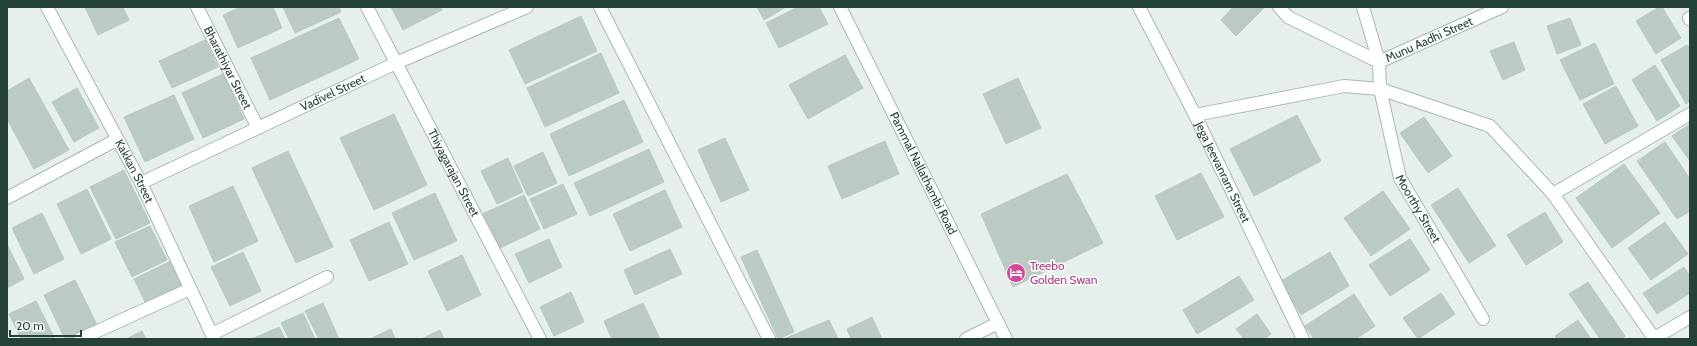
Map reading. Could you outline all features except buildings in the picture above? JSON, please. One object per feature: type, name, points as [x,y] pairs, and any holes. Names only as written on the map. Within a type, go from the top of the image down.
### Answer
[{"type":"street","name":"Kakkan Street","points":[[47,7],[140,183],[213,336]]},
{"type":"street","name":"Bharathiyar Street","points":[[197,7],[258,128]]},
{"type":"street","name":"Thiyagarajan Street","points":[[367,7],[540,339]]},
{"type":"street","name":"Vadivel Street","points":[[140,183],[396,63],[527,7]]},
{"type":"street","points":[[600,7],[769,339]]},
{"type":"street","name":"Pammal Nallathambi Road","points":[[840,7],[1006,339]]},
{"type":"street","name":"Jega Jeevanram Street","points":[[1139,7],[1195,115],[1303,339]]},
{"type":"street","points":[[1279,7],[1288,17],[1379,62]]},
{"type":"street","name":"Moorthy Street","points":[[1363,7],[1379,62],[1380,89],[1400,178],[1483,319]]},
{"type":"street","name":"Munu Aadhi Street","points":[[1379,62],[1502,7]]},
{"type":"street","points":[[1195,115],[1344,86],[1380,89],[1490,126],[1553,194],[1654,338],[1690,317]]},
{"type":"street","points":[[1553,194],[1690,114]]},
{"type":"street","points":[[7,198],[116,140]]},
{"type":"street","points":[[213,336],[327,277]]},
{"type":"street","points":[[80,339],[190,289]]},
{"type":"street","points":[[966,339],[998,323]]},
{"type":"place","name":"Treebo Golden Swan","points":[[1016,273]]}]
